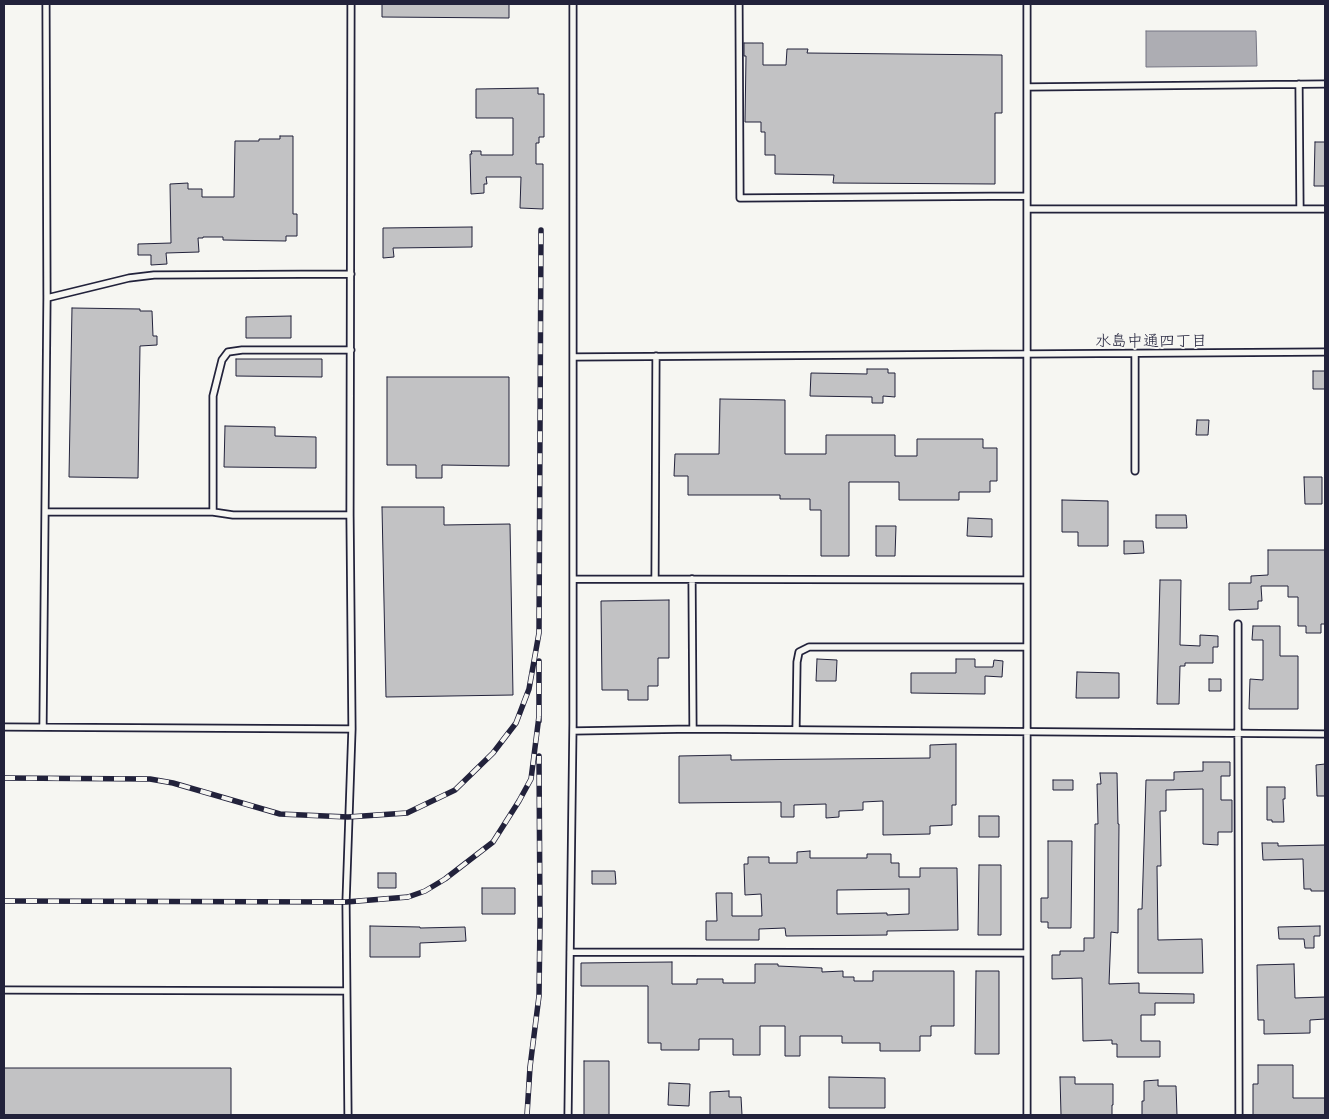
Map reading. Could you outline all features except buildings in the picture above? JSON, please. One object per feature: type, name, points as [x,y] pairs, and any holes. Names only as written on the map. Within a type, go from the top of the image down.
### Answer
[{"type":"lane","points":[[43,727],[47,298],[46,4]]},
{"type":"lane","points":[[348,1115],[346,902],[352,729],[350,515],[351,4]]},
{"type":"lane","points":[[568,1115],[573,731],[573,4]]},
{"type":"lane","points":[[739,4],[740,198],[1027,196]]},
{"type":"lane","points":[[1027,4],[1027,1115]]},
{"type":"lane","points":[[1300,84],[1300,209]]},
{"type":"lane","points":[[1027,87],[1325,84]]},
{"type":"lane","points":[[1027,209],[1325,208]]},
{"type":"lane","points":[[47,298],[129,278],[154,275],[351,274]]},
{"type":"lane","points":[[213,512],[213,396],[222,360],[228,352],[242,350],[351,350]]},
{"type":"lane","points":[[573,357],[1325,352]]},
{"type":"lane","points":[[1134,354],[1135,471]]},
{"type":"lane","points":[[655,579],[656,356]]},
{"type":"lane","points":[[45,512],[213,512],[233,515],[350,515]]},
{"type":"lane","points":[[573,579],[1027,580]]},
{"type":"lane","points":[[692,579],[693,729]]},
{"type":"lane","points":[[1238,624],[1239,1115]]},
{"type":"lane","points":[[796,730],[797,662],[799,652],[809,647],[1027,647]]},
{"type":"lane","points":[[4,727],[352,729]]},
{"type":"lane","points":[[573,731],[693,729],[1325,734]]},
{"type":"lane","points":[[570,952],[1026,954]]},
{"type":"lane","points":[[4,990],[346,991]]},
{"type":"shaded area","points":[[1146,31],[1256,31],[1257,66],[1146,67]]},
{"type":"railway","points":[[4,778],[150,779],[173,783],[280,814],[348,817],[407,813],[455,790],[493,753],[516,723],[529,689],[539,633],[541,230]]},
{"type":"railway","points":[[539,661],[539,721]]},
{"type":"railway","points":[[4,901],[346,902],[408,897],[425,891],[445,879],[493,842],[531,779],[539,716]]},
{"type":"railway","points":[[527,1115],[530,1067],[539,996],[539,756]]},
{"type":"district","name":"水島中通四丁目","points":[[1151,342]]}]
